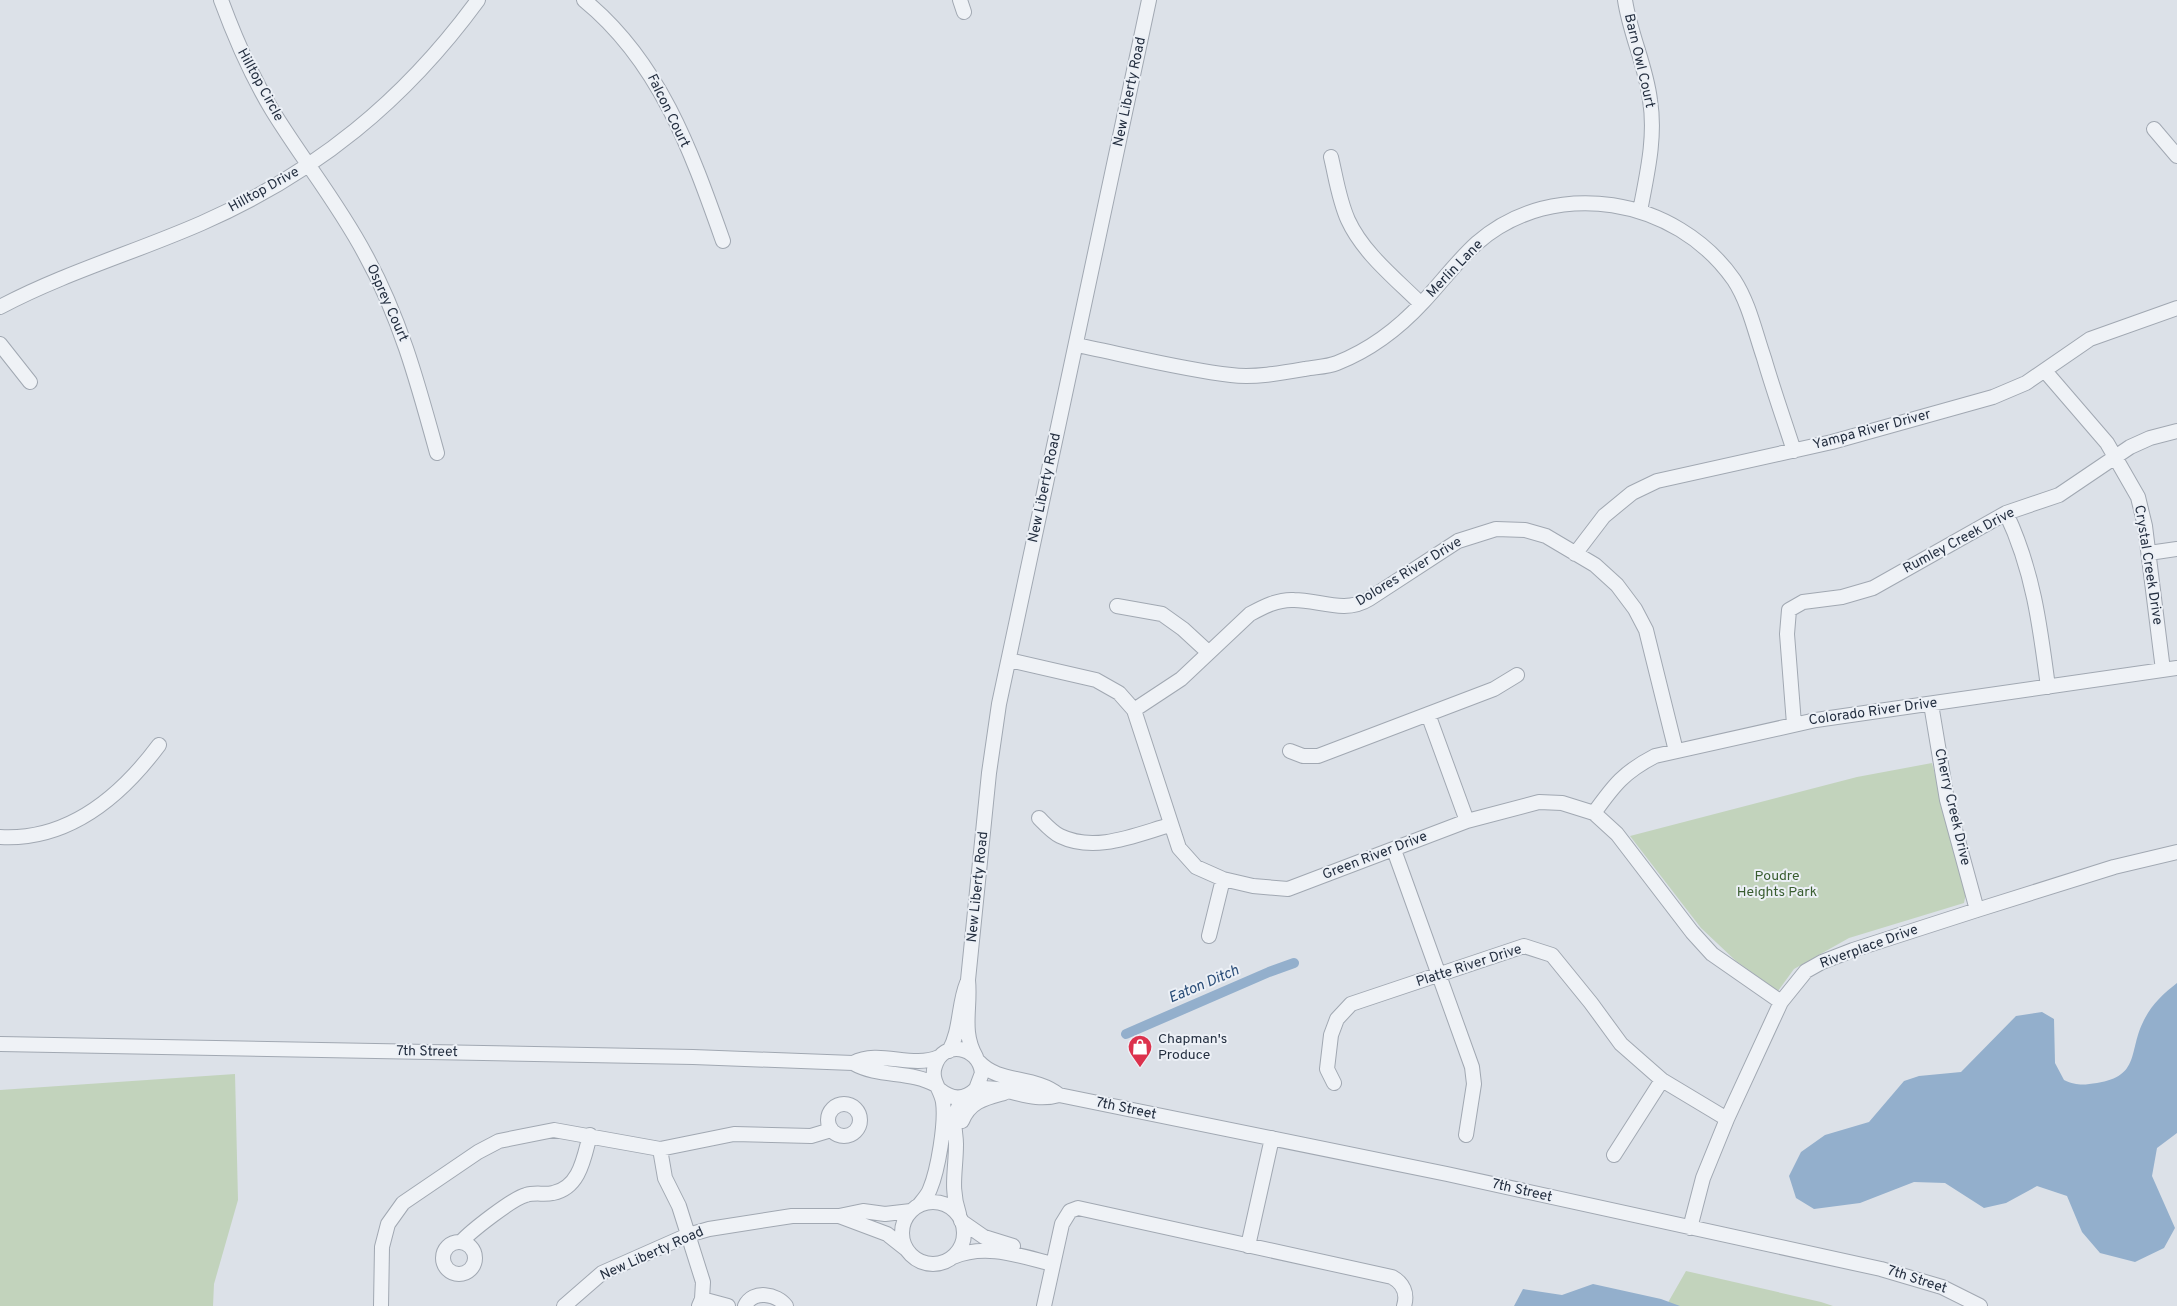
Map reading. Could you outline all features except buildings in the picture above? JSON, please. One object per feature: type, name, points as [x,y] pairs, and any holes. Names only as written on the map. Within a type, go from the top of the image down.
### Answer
[{"type":"street","name":"Hilltop Circle","points":[[221,0],[250,69],[272,109],[309,165]]},
{"type":"street","name":"Hilltop Drive","points":[[0,307],[51,284],[204,222],[275,187],[309,165],[352,133],[399,94],[444,45],[478,0]]},
{"type":"street","name":"Falcon Court","points":[[584,0],[623,36],[655,80],[679,131],[723,241]]},
{"type":"street","name":"New Liberty Road","points":[[978,1059],[967,1035],[970,1000],[968,980],[993,739],[1149,0]]},
{"type":"street","name":"Barn Owl Court","points":[[1625,0],[1647,83],[1652,112],[1650,158],[1640,210]]},
{"type":"street","points":[[2154,128],[2177,156]]},
{"type":"street","points":[[1331,157],[1344,207],[1357,236],[1372,255],[1421,304]]},
{"type":"street","name":"Osprey Court","points":[[309,165],[352,231],[386,294],[415,372],[437,454]]},
{"type":"street","name":"Merlin Lane","points":[[1076,345],[1233,376],[1289,372],[1336,364],[1385,337],[1421,304],[1477,244],[1495,229],[1522,215],[1546,208],[1581,203],[1602,203],[1640,210],[1688,234],[1709,252],[1734,281],[1750,316],[1794,451]]},
{"type":"street","name":"Yampa River Driver","points":[[1575,554],[1604,516],[1632,493],[1657,481],[1832,442],[1993,397],[2026,383],[2090,339],[2177,308]]},
{"type":"street","points":[[0,344],[30,382]]},
{"type":"street","name":"Crystal Creek Drive","points":[[2045,371],[2116,455],[2138,496],[2146,526],[2149,553],[2170,669]]},
{"type":"street","name":"Rumley Creek Drive","points":[[1794,724],[1787,634],[1788,610],[1803,602],[1842,597],[1873,588],[2006,513],[2059,495],[2116,455],[2150,438],[2177,431]]},
{"type":"street","points":[[2006,513],[2019,540],[2032,580],[2048,687]]},
{"type":"street","name":"Dolores River Drive","points":[[1134,710],[1181,679],[1250,614],[1261,608],[1292,599],[1345,607],[1362,604],[1458,541],[1496,529],[1524,530],[1546,536],[1595,565],[1617,585],[1635,609],[1646,630],[1676,751]]},
{"type":"street","points":[[2149,553],[2177,549]]},
{"type":"street","points":[[1117,606],[1162,614],[1183,629],[1208,652]]},
{"type":"street","name":"Green River Drive","points":[[1010,660],[1096,680],[1119,693],[1134,710],[1179,848],[1196,867],[1223,879],[1253,886],[1288,889],[1467,821],[1539,802],[1562,803],[1594,813],[1617,834],[1692,932],[1712,954],[1781,1002]]},
{"type":"street","name":"Colorado River Drive","points":[[1594,813],[1616,782],[1637,766],[1655,756],[1794,724],[2170,669]]},
{"type":"street","points":[[1290,751],[1303,756],[1318,756],[1494,690],[1517,675]]},
{"type":"street","name":"Cherry Creek Drive","points":[[1931,704],[1947,800],[1977,910]]},
{"type":"street","points":[[1428,714],[1467,821]]},
{"type":"street","points":[[0,837],[22,836],[50,830],[94,810],[130,780],[159,745]]},
{"type":"street","points":[[1039,818],[1058,835],[1084,844],[1114,841],[1170,825]]},
{"type":"street","points":[[1394,850],[1472,1067],[1474,1084],[1466,1134]]},
{"type":"street","name":"Riverplace Drive","points":[[1690,1228],[1703,1178],[1727,1119],[1786,992],[1806,971],[1822,962],[1977,910],[2114,867],[2177,852]]},
{"type":"street","points":[[1208,936],[1223,879]]},
{"type":"street","name":"Platte River Drive","points":[[1334,1083],[1327,1069],[1331,1035],[1337,1018],[1351,1004],[1524,946],[1552,955],[1621,1044],[1662,1080],[1727,1119]]},
{"type":"street","name":"New Liberty Road","points":[[944,1054],[957,1031],[960,1000],[968,980]]},
{"type":"street","name":"7th Street","points":[[0,1044],[693,1057],[853,1063],[864,1057],[917,1062],[944,1054]]},
{"type":"street","points":[[956,1143],[955,1115],[960,1103],[972,1093],[982,1073],[978,1059],[960,1049],[944,1054],[933,1074],[943,1113],[937,1165],[929,1192],[915,1208],[902,1229],[906,1249],[917,1260],[932,1264],[982,1250],[1054,1259]]},
{"type":"street","name":"7th Street","points":[[978,1059],[991,1072],[1048,1086],[1059,1095]]},
{"type":"street","name":"7th Street","points":[[853,1063],[862,1069],[922,1078],[938,1088]]},
{"type":"street","points":[[1614,1155],[1662,1080]]},
{"type":"street","name":"7th Street","points":[[972,1093],[990,1087],[1044,1099],[1059,1095],[1447,1174],[1881,1269],[1942,1287],[1980,1306]]},
{"type":"street","points":[[938,1088],[950,1097],[972,1093]]},
{"type":"street","points":[[953,1257],[958,1251],[964,1236],[954,1198],[953,1182],[956,1143],[962,1122],[970,1107],[978,1101],[1011,1091]]},
{"type":"street","points":[[381,1306],[382,1247],[388,1224],[403,1203],[478,1152],[499,1141],[554,1130],[590,1135],[638,1146],[660,1148],[734,1134],[811,1136],[831,1130]]},
{"type":"street","points":[[461,1242],[473,1230],[525,1195],[555,1193],[570,1184],[582,1167],[590,1135]]},
{"type":"street","points":[[1248,1246],[1272,1138]]},
{"type":"street","points":[[660,1148],[665,1178],[679,1206],[703,1282],[700,1302],[728,1306]]},
{"type":"street","points":[[915,1208],[937,1202],[946,1205],[984,1237],[1054,1259]]},
{"type":"street","name":"New Liberty Road","points":[[564,1306],[602,1272],[688,1235],[728,1224],[766,1218],[839,1216],[863,1211],[885,1214],[915,1208]]},
{"type":"street","points":[[1044,1306],[1065,1216],[1078,1208],[1392,1277],[1403,1286],[1406,1293],[1404,1306]]},
{"type":"street","name":"New Liberty Road","points":[[839,1216],[888,1234],[906,1249]]},
{"type":"street","points":[[745,1306],[746,1302],[760,1295],[776,1298],[786,1306]]},
{"type":"green space","name":"Poudre Heights Park","points":[[1932,763],[1966,893],[1964,903],[1849,938],[1794,969],[1778,991],[1736,961],[1701,928],[1630,836],[1857,777]]},
{"type":"green space","points":[[235,1074],[238,1200],[214,1284],[213,1306],[0,1306],[0,1090]]},
{"type":"green space","points":[[1686,1271],[1821,1302],[1833,1306],[1666,1306]]},
{"type":"water","points":[[2177,983],[2177,1133],[2157,1148],[2152,1176],[2175,1228],[2164,1248],[2135,1262],[2100,1253],[2082,1232],[2067,1196],[2037,1186],[2006,1203],[1984,1208],[1945,1183],[1914,1182],[1860,1203],[1814,1209],[1796,1198],[1789,1176],[1801,1152],[1825,1135],[1869,1122],[1904,1081],[1919,1076],[1961,1072],[2016,1016],[2042,1012],[2054,1019],[2055,1063],[2064,1080],[2077,1084],[2088,1084],[2111,1080],[2121,1075],[2131,1060],[2139,1031],[2147,1014],[2158,1000]]},
{"type":"water","points":[[1593,1284],[1661,1299],[1680,1306],[1514,1306],[1523,1289],[1562,1295]]},
{"type":"waterway","name":"Eaton Ditch","points":[[1126,1034],[1294,963]]},
{"type":"place","name":"Chapman's Produce","points":[[1140,1068]]}]
